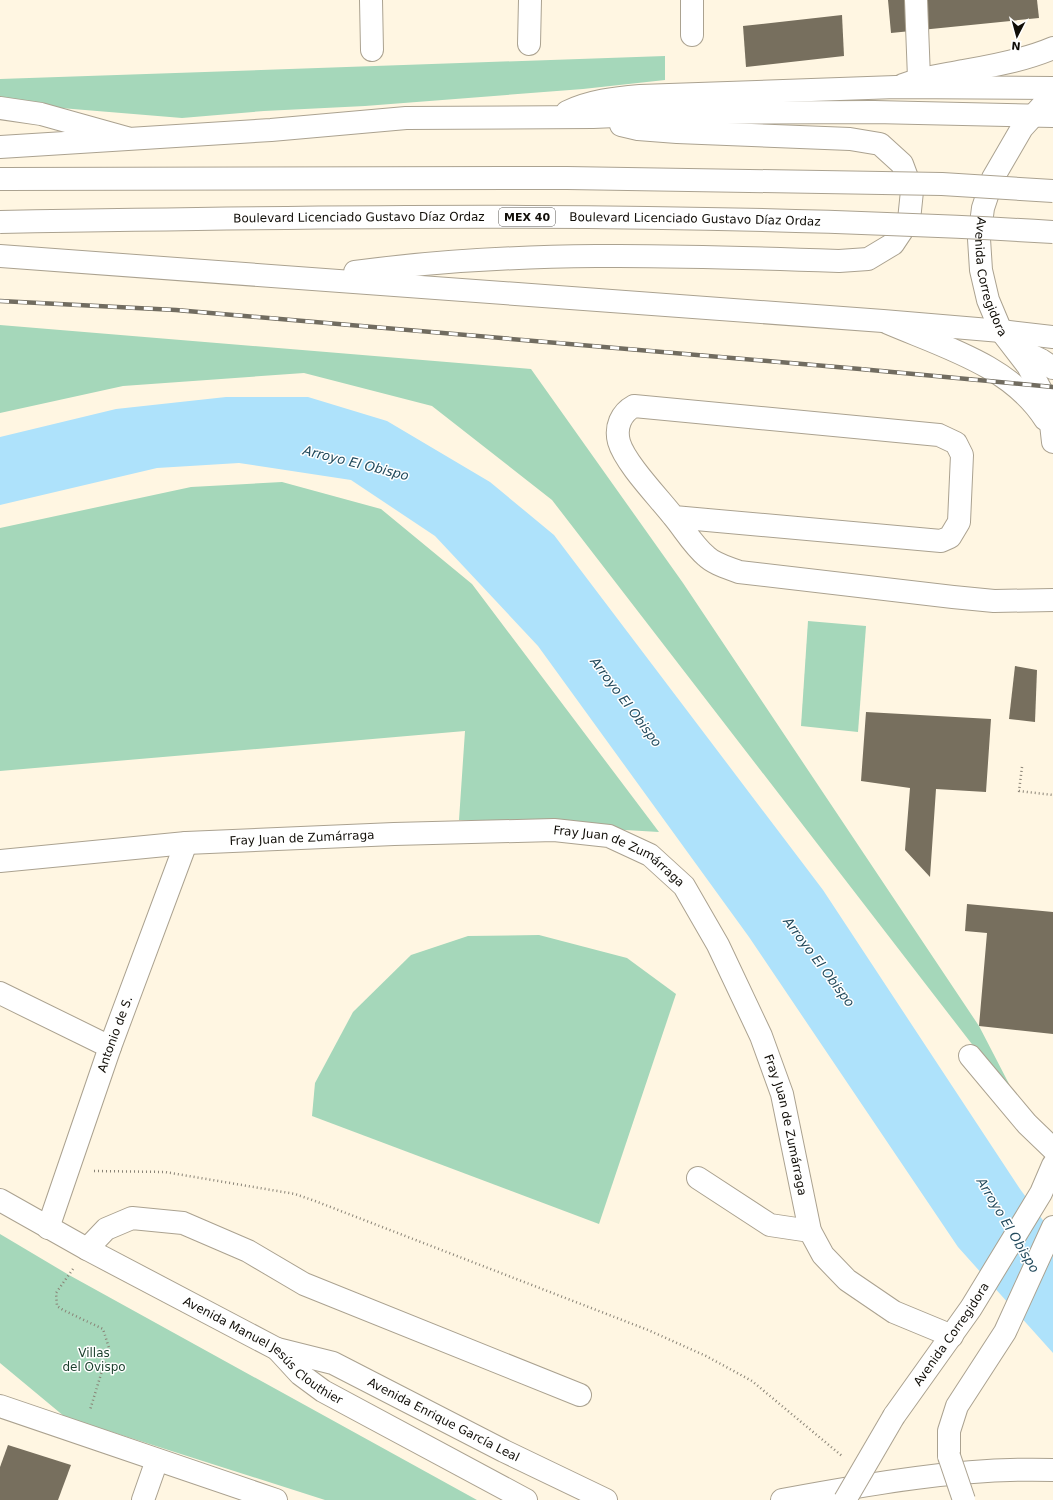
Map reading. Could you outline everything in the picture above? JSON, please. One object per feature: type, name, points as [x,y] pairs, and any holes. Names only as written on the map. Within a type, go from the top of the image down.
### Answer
[{"type":"main road","points":[[371,0],[372,50]]},
{"type":"main road","points":[[529,44],[530,0]]},
{"type":"main road","points":[[692,0],[692,35]]},
{"type":"main road","points":[[916,0],[919,78]]},
{"type":"main road","points":[[896,87],[919,78],[965,71],[1024,58],[1053,48]]},
{"type":"main road","points":[[557,116],[579,106],[605,100],[640,96],[896,87],[1053,88]]},
{"type":"main road","name":"Avenida Corregidora","points":[[1052,435],[1048,406],[1044,396],[1015,347],[1001,330],[988,300],[981,270],[979,239],[983,208],[993,178],[1022,128],[1043,116],[1053,94]]},
{"type":"main road","points":[[0,108],[41,114],[130,139]]},
{"type":"main road","points":[[0,148],[272,130],[406,118],[593,117],[684,113],[866,112],[1043,116]]},
{"type":"main road","points":[[312,278],[404,266],[524,256],[590,255],[839,261],[868,259],[893,244],[909,220],[912,191],[902,164],[880,144],[850,139],[669,132],[638,129],[593,117]]},
{"type":"main road","points":[[0,179],[566,178],[942,184],[1053,191]]},
{"type":"main road","name":"Boulevard Licenciado Gustavo Díaz Ordaz","points":[[0,222],[257,218],[607,217],[833,222],[1053,232]]},
{"type":"main road","points":[[0,256],[1001,330],[1053,337]]},
{"type":"main road","points":[[883,321],[952,349],[986,366],[1014,385],[1036,405],[1052,435]]},
{"type":"main road","points":[[1015,347],[1053,368]]},
{"type":"main road","points":[[674,517],[941,541],[950,537],[955,532],[959,522],[962,455],[956,443],[940,435],[634,406],[626,410],[620,418],[619,442],[627,458],[674,517],[707,557],[739,572],[994,601],[1053,600]]},
{"type":"main road","name":"Fray Juan de Zumárraga","points":[[0,861],[186,843],[394,834],[554,830],[609,836],[650,855],[684,886],[718,944],[761,1036],[782,1094],[810,1231],[823,1255],[847,1280],[894,1312],[952,1336]]},
{"type":"main road","name":"Antonio de S.","points":[[48,1228],[110,1047],[186,843]]},
{"type":"main road","points":[[0,993],[110,1047]]},
{"type":"main road","points":[[970,1056],[1027,1124],[1053,1149]]},
{"type":"main road","name":"Avenida Corregidora","points":[[845,1500],[894,1416],[971,1308],[1041,1193],[1053,1165]]},
{"type":"main road","points":[[698,1178],[770,1225],[810,1231]]},
{"type":"main road","name":"Avenida Manuel Jesús Clouthier","points":[[0,1200],[87,1249],[277,1349],[300,1374],[323,1391],[526,1500]]},
{"type":"main road","points":[[87,1249],[106,1229],[132,1218],[183,1224],[248,1251],[304,1284],[580,1395]]},
{"type":"main road","points":[[964,1500],[949,1456],[949,1430],[957,1406],[1005,1332],[1053,1227]]},
{"type":"main road","name":"Avenida Enrique García Leal","points":[[277,1349],[333,1363],[606,1500]]},
{"type":"main road","points":[[0,1406],[276,1500]]},
{"type":"main road","points":[[143,1500],[158,1460]]},
{"type":"main road","points":[[782,1500],[883,1483],[978,1472],[1016,1469],[1053,1470]]},
{"type":"path","points":[[1022,767],[1019,791],[1052,795]]},
{"type":"path","points":[[67,1172],[165,1172],[295,1194],[315,1201],[648,1330],[706,1356],[752,1381],[861,1472]]},
{"type":"path","points":[[82,1434],[110,1348],[103,1329],[57,1306],[56,1293],[87,1249]]},
{"type":"green space","points":[[665,56],[665,80],[583,89],[365,106],[264,111],[182,118],[0,103],[0,79]]},
{"type":"green space","points":[[0,325],[531,369],[683,583],[979,1026],[1022,1109],[552,500],[432,406],[304,373],[123,386],[0,413]]},
{"type":"green space","points":[[282,482],[381,509],[472,584],[659,832],[459,820],[465,731],[0,771],[0,528],[191,487]]},
{"type":"green space","points":[[808,621],[866,626],[858,732],[801,726]]},
{"type":"green space","points":[[539,935],[627,958],[676,994],[599,1224],[312,1116],[315,1083],[353,1012],[411,955],[468,936]]},
{"type":"green space","name":"Villas del Ovispo","points":[[0,1234],[69,1275],[477,1500],[325,1500],[65,1417],[0,1363]]},
{"type":"water","name":"Arroyo El Obispo","points":[[226,397],[308,397],[387,421],[490,482],[554,535],[823,890],[1020,1189],[1053,1234],[1053,1353],[958,1247],[749,937],[538,646],[435,536],[351,480],[239,463],[157,468],[0,505],[0,437],[116,409]]},
{"type":"building","points":[[888,0],[1037,0],[1039,18],[891,33]]},
{"type":"building","points":[[842,15],[844,56],[746,67],[743,26]]},
{"type":"building","points":[[1015,666],[1037,670],[1035,722],[1009,719]]},
{"type":"building","points":[[866,712],[991,719],[986,792],[936,789],[930,877],[905,850],[910,788],[861,781]]},
{"type":"building","points":[[967,904],[1053,912],[1053,1034],[979,1026],[987,933],[965,931]]},
{"type":"building","points":[[8,1445],[71,1465],[58,1500],[0,1500],[0,1467]]},
{"type":"railway","points":[[0,301],[176,310],[1053,387]]}]
